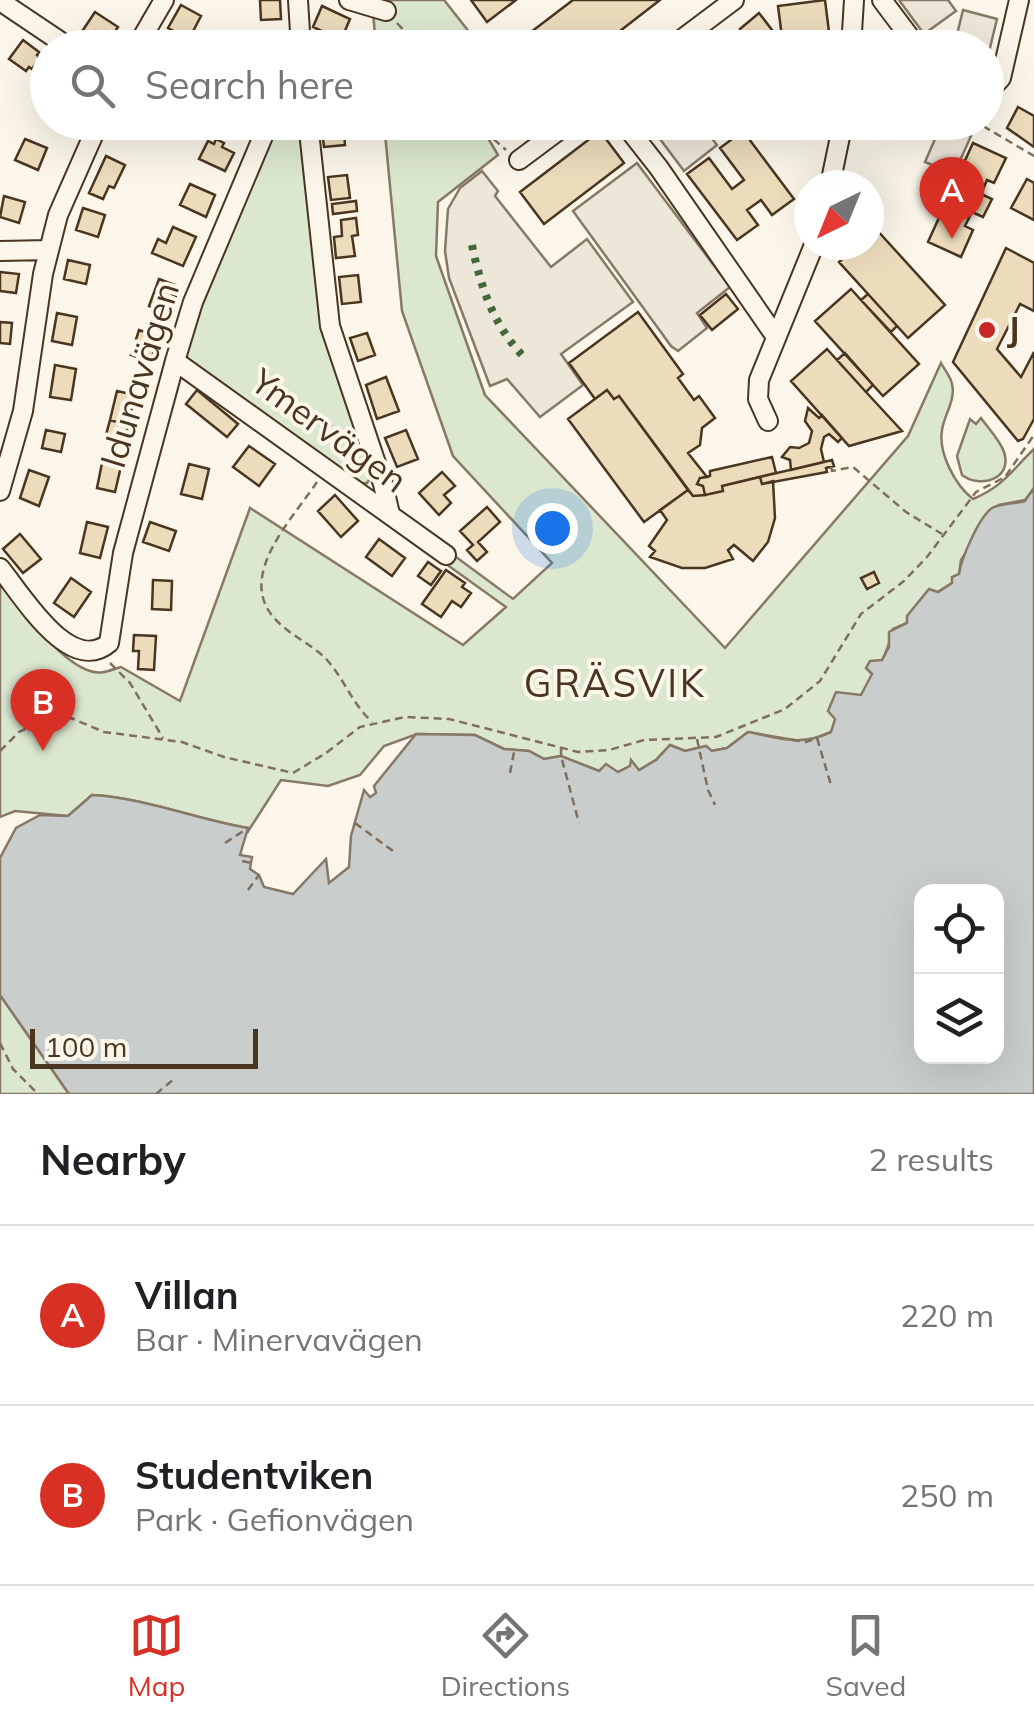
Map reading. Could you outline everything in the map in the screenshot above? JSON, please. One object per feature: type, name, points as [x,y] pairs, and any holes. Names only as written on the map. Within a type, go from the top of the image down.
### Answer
[{"type":"street","points":[[146,30],[164,0]]},
{"type":"street","points":[[298,0],[300,30]]},
{"type":"street","points":[[349,0],[386,12]]},
{"type":"street","points":[[694,30],[734,0]]},
{"type":"street","points":[[852,30],[854,0]]},
{"type":"street","points":[[882,0],[904,30]]},
{"type":"street","points":[[1004,65],[1019,0]]},
{"type":"street","points":[[0,1],[43,30]]},
{"type":"street","points":[[0,491],[23,411],[49,250],[74,175],[91,140]]},
{"type":"street","name":"Idunavägen","points":[[99,652],[114,629],[123,553],[193,302],[260,140]]},
{"type":"street","points":[[310,140],[330,326],[384,484],[390,514]]},
{"type":"street","points":[[519,160],[546,140]]},
{"type":"street","points":[[637,140],[776,338]]},
{"type":"street","points":[[833,170],[839,140]]},
{"type":"street","points":[[0,252],[49,250]]},
{"type":"street","points":[[768,422],[758,399],[759,380],[808,260]]},
{"type":"street","name":"Ymervägen","points":[[175,361],[446,554]]},
{"type":"street","points":[[0,568],[55,635],[86,652],[99,652]]},
{"type":"path","points":[[386,12],[403,30]]},
{"type":"path","points":[[1004,138],[1034,156]]},
{"type":"path","points":[[495,140],[519,160]]},
{"type":"path","points":[[0,751],[19,732],[45,719],[71,718],[104,732],[164,739],[293,773],[372,722],[406,717],[448,718],[578,752],[609,750],[644,740],[716,737],[785,709],[820,682],[861,614],[904,581],[976,492],[1006,476],[1031,446],[1034,435]]},
{"type":"path","points":[[831,467],[832,471],[853,468],[906,512],[944,535]]},
{"type":"path","points":[[326,469],[267,557],[258,584],[264,605],[277,622],[327,661],[355,706],[372,722]]},
{"type":"path","points":[[99,652],[130,683],[164,739]]},
{"type":"path","points":[[696,738],[715,805]]},
{"type":"path","points":[[792,740],[806,742],[817,738],[831,785]]},
{"type":"path","points":[[561,747],[579,824]]},
{"type":"path","points":[[510,773],[514,752]]},
{"type":"path","points":[[355,824],[393,851]]},
{"type":"path","points":[[225,843],[248,828]]},
{"type":"path","points":[[242,861],[252,863]]},
{"type":"path","points":[[248,890],[258,875]]},
{"type":"path","points":[[0,1043],[13,1070],[38,1094]]},
{"type":"path","points":[[156,1094],[174,1079]]},
{"type":"green space","points":[[372,0],[444,0],[468,30],[375,30]]},
{"type":"green space","points":[[268,140],[301,140],[321,324],[372,475],[367,483],[357,484],[189,361],[184,350]]},
{"type":"green space","points":[[386,140],[489,140],[498,155],[438,202],[436,256],[485,395],[725,648],[908,436],[941,363],[953,390],[941,439],[949,468],[960,486],[973,499],[984,494],[1034,449],[1034,488],[1025,500],[999,505],[961,560],[959,575],[907,623],[893,629],[880,664],[861,695],[840,716],[831,732],[806,742],[748,732],[727,748],[711,751],[706,746],[685,751],[670,745],[639,770],[630,766],[618,772],[599,771],[561,756],[544,759],[529,751],[504,749],[475,735],[417,734],[384,746],[360,775],[328,786],[281,780],[247,833],[248,828],[132,800],[92,795],[68,816],[15,811],[0,817],[0,584],[54,646],[78,666],[98,672],[121,667],[180,701],[250,508],[463,645],[506,607],[446,564],[452,554],[513,599],[552,563],[453,456],[402,311]]},
{"type":"green space","points":[[981,418],[1000,443],[1006,461],[999,475],[986,481],[962,475],[957,456],[970,419],[976,424]]},
{"type":"green space","points":[[0,995],[69,1094],[0,1094]]},
{"type":"shaded area","points":[[899,0],[948,0],[956,11],[930,30],[921,30]]},
{"type":"shaded area","points":[[963,10],[997,19],[994,30],[958,30]]},
{"type":"shaded area","points":[[661,140],[713,140],[717,145],[684,171]]},
{"type":"shaded area","points":[[935,140],[969,140],[954,174],[925,162]]},
{"type":"shaded area","points":[[637,163],[730,287],[697,313],[707,328],[678,351],[573,211]]},
{"type":"shaded area","points":[[482,171],[498,191],[495,196],[551,267],[587,239],[633,302],[561,354],[583,385],[540,417],[507,379],[490,386],[449,278],[445,251],[448,209],[460,188]]},
{"type":"shaded area","points":[[1034,488],[1034,1094],[69,1094],[0,995],[0,858],[16,828],[40,815],[68,816],[92,795],[132,800],[248,828],[240,855],[252,857],[250,869],[259,875],[264,887],[293,894],[326,859],[329,883],[349,867],[351,836],[364,790],[370,797],[376,793],[374,786],[416,734],[475,735],[504,749],[529,751],[544,759],[561,756],[599,771],[606,764],[618,772],[630,766],[631,760],[639,770],[670,745],[685,751],[706,746],[712,751],[727,748],[748,732],[790,740],[820,737],[831,732],[835,719],[828,711],[836,692],[861,695],[872,674],[866,668],[870,661],[882,660],[889,647],[889,632],[907,623],[907,616],[929,589],[938,592],[952,583],[971,539],[996,506],[1025,501]]},
{"type":"building","points":[[260,0],[280,0],[281,19],[261,20]]},
{"type":"building","points":[[471,0],[516,0],[487,22]]},
{"type":"building","points":[[573,0],[660,0],[621,30],[534,30]]},
{"type":"building","points":[[825,0],[829,30],[781,30],[778,6]]},
{"type":"building","points":[[181,5],[201,16],[194,30],[168,28]]},
{"type":"building","points":[[322,6],[350,19],[345,30],[313,27]]},
{"type":"building","points":[[95,12],[118,27],[116,30],[83,30]]},
{"type":"building","points":[[759,13],[772,30],[741,30],[740,29]]},
{"type":"building","points":[[23,40],[30,45],[30,68],[26,71],[9,59]]},
{"type":"building","points":[[1018,107],[1034,116],[1034,147],[1007,128]]},
{"type":"building","points":[[25,139],[47,148],[38,170],[15,160]]},
{"type":"building","points":[[218,140],[234,153],[225,171],[199,159],[208,141],[214,144]]},
{"type":"building","points":[[323,140],[345,140],[345,145],[324,147]]},
{"type":"building","points":[[588,140],[607,140],[624,163],[544,224],[520,192]]},
{"type":"building","points":[[731,140],[750,140],[794,199],[772,215],[761,200],[747,210],[758,225],[737,240],[687,174],[709,158],[732,189],[744,180],[720,148]]},
{"type":"building","points":[[973,143],[1006,158],[994,183],[987,180],[981,194],[992,199],[983,217],[972,212],[965,226],[973,230],[961,257],[928,242]]},
{"type":"building","points":[[106,156],[125,165],[114,188],[109,186],[103,199],[89,193]]},
{"type":"building","points":[[347,175],[350,198],[331,200],[328,177]]},
{"type":"building","name":"J","points":[[1027,179],[1034,183],[1034,220],[1011,208]]},
{"type":"building","points":[[190,184],[215,195],[206,217],[180,205]]},
{"type":"building","points":[[4,196],[25,202],[19,223],[0,217]]},
{"type":"building","points":[[356,201],[357,211],[333,214],[332,204]]},
{"type":"building","points":[[83,208],[105,215],[98,237],[76,230]]},
{"type":"building","points":[[356,218],[358,235],[352,236],[355,256],[336,258],[334,237],[342,236],[341,220]]},
{"type":"building","points":[[173,227],[196,237],[183,266],[152,253],[158,239],[166,243]]},
{"type":"building","points":[[884,238],[945,305],[908,338],[839,262],[884,260]]},
{"type":"building","name":"J","points":[[1006,248],[1034,263],[1034,311],[1020,304],[997,349],[1021,377],[1034,352],[1034,419],[1018,441],[953,362]]},
{"type":"building","points":[[68,260],[90,265],[86,284],[64,279]]},
{"type":"building","points":[[0,272],[19,274],[16,293],[0,291]]},
{"type":"building","points":[[358,275],[361,302],[342,304],[339,277]]},
{"type":"building","points":[[159,279],[175,285],[170,314],[149,306]]},
{"type":"building","points":[[851,289],[919,364],[883,396],[815,321]]},
{"type":"building","points":[[726,294],[738,309],[712,330],[700,315]]},
{"type":"building","points":[[868,294],[897,326],[891,332],[861,300]]},
{"type":"building","points":[[638,312],[683,374],[678,378],[694,400],[699,396],[715,418],[702,428],[700,445],[688,453],[707,477],[700,478],[697,484],[703,486],[705,495],[693,496],[619,396],[614,399],[607,390],[595,399],[569,363]]},
{"type":"building","points":[[57,313],[77,317],[72,345],[52,341]]},
{"type":"building","points":[[0,322],[12,323],[10,344],[0,343]]},
{"type":"building","points":[[139,330],[159,337],[150,362],[131,355]]},
{"type":"building","points":[[367,333],[375,355],[358,361],[350,338]]},
{"type":"building","points":[[827,349],[902,431],[849,446],[791,381]]},
{"type":"building","points":[[845,353],[873,385],[866,392],[837,360]]},
{"type":"building","points":[[55,365],[76,369],[71,400],[50,397]]},
{"type":"building","points":[[386,377],[399,411],[377,419],[366,385]]},
{"type":"building","points":[[197,390],[238,424],[227,437],[186,404]]},
{"type":"building","points":[[607,390],[614,399],[619,396],[688,490],[644,522],[568,419]]},
{"type":"building","points":[[117,391],[135,395],[128,425],[110,420]]},
{"type":"building","points":[[808,408],[819,418],[822,415],[842,438],[838,442],[829,434],[824,437],[824,462],[791,470],[790,460],[782,457],[790,447],[809,443],[812,431],[805,421]]},
{"type":"building","points":[[110,420],[128,425],[125,440],[106,435]]},
{"type":"building","points":[[46,430],[65,434],[61,452],[42,448]]},
{"type":"building","points":[[406,430],[418,459],[397,467],[385,438]]},
{"type":"building","points":[[249,446],[275,464],[259,486],[233,467]]},
{"type":"building","points":[[772,457],[776,473],[722,486],[723,491],[705,495],[703,486],[697,484],[700,478],[710,476],[710,471]]},
{"type":"building","points":[[103,458],[122,462],[115,492],[97,488]]},
{"type":"building","points":[[832,460],[834,466],[826,468],[827,472],[762,484],[760,477]]},
{"type":"building","points":[[189,464],[209,469],[202,499],[181,494]]},
{"type":"building","points":[[29,470],[49,477],[39,506],[20,498]]},
{"type":"building","points":[[442,472],[455,486],[444,495],[451,503],[439,515],[419,493]]},
{"type":"building","points":[[760,477],[762,484],[773,481],[775,518],[768,542],[753,561],[734,545],[728,550],[733,559],[705,568],[682,568],[650,557],[655,551],[649,546],[667,520],[660,510],[688,490],[693,496],[705,495],[723,491],[722,486]]},
{"type":"building","points":[[335,495],[358,521],[341,537],[318,511]]},
{"type":"building","points":[[487,507],[500,522],[478,542],[487,552],[477,561],[467,550],[473,545],[460,531]]},
{"type":"building","points":[[87,522],[108,527],[100,558],[80,553]]},
{"type":"building","points":[[150,522],[176,531],[169,551],[143,542]]},
{"type":"building","points":[[20,534],[41,559],[23,573],[3,549]]},
{"type":"building","points":[[379,539],[405,558],[392,576],[366,557]]},
{"type":"building","points":[[428,562],[441,571],[431,585],[418,576]]},
{"type":"building","points":[[446,570],[465,583],[462,587],[471,593],[461,607],[452,601],[441,617],[422,604]]},
{"type":"building","points":[[874,572],[879,583],[867,589],[861,578]]},
{"type":"building","points":[[71,578],[91,592],[74,617],[54,603]]},
{"type":"building","points":[[153,580],[172,581],[171,610],[152,609]]},
{"type":"building","points":[[134,635],[156,636],[154,670],[138,669],[139,651],[133,651]]},
{"type":"hedge","points":[[472,245],[491,307],[506,335],[527,360]]},
{"type":"place","name":"Villan","points":[[952,239]]},
{"type":"place","name":"J","points":[[987,330]]},
{"type":"place","name":"Studentviken","points":[[43,751]]},
{"type":"district","name":"GRÄSVIK","points":[[615,684]]}]
